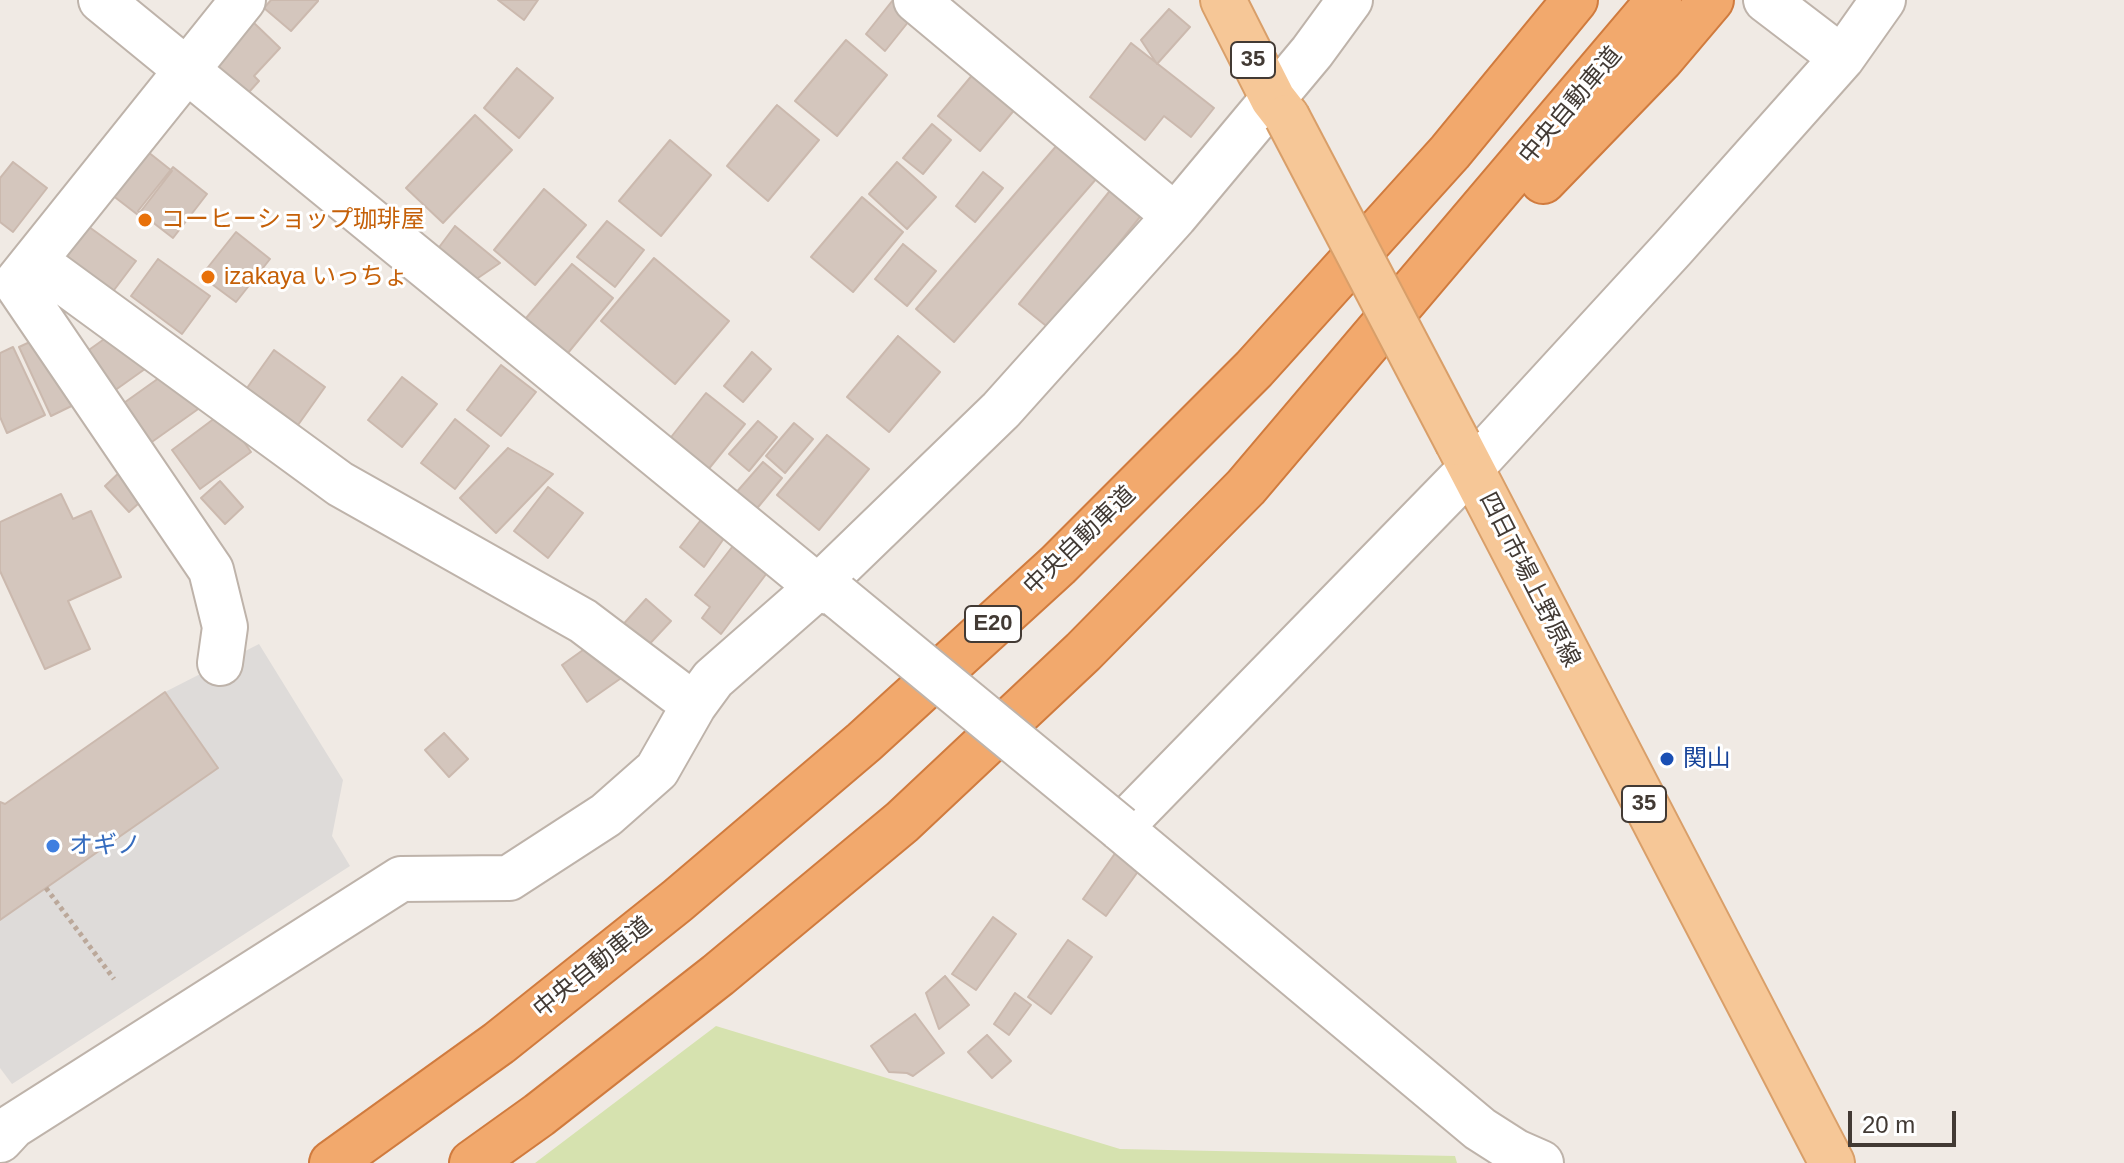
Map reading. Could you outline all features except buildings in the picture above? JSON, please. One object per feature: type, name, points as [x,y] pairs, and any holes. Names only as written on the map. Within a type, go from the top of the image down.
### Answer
[{"type":"highway","name":"中央自動車道","points":[[332,1163],[499,1043],[677,901],[864,742],[1058,565],[1254,369],[1450,152],[1575,0]]},
{"type":"highway","name":"中央自動車道","points":[[472,1163],[539,1115],[718,975],[902,822],[1083,652],[1246,487],[1659,0]]},
{"type":"highway","points":[[1246,487],[1661,59],[1711,0]]},
{"type":"main road","name":"四日市場上野原線","points":[[1223,0],[1465,455],[1832,1163]]},
{"type":"street","points":[[101,0],[1120,828],[1467,1119],[1516,1152],[1541,1163]]},
{"type":"street","points":[[15,275],[243,0]]},
{"type":"street","points":[[916,0],[1175,216]]},
{"type":"street","points":[[4,1124],[401,879],[509,878],[606,815],[657,770],[694,705],[713,679],[828,592],[1001,410],[1175,216],[1280,108],[1312,52],[1350,0]]},
{"type":"street","points":[[1766,0],[1842,58]]},
{"type":"street","points":[[1120,828],[1465,455],[1673,248],[1842,58],[1883,0]]},
{"type":"street","points":[[15,275],[211,570],[225,627],[220,663]]},
{"type":"street","points":[[15,275],[340,484],[583,621],[694,705]]},
{"type":"path","points":[[46,888],[114,979]]},
{"type":"green space","points":[[716,1026],[1120,1149],[1455,1156],[1457,1163],[535,1163]]},
{"type":"shaded area","points":[[259,644],[343,780],[332,836],[350,866],[12,1084],[0,1068],[0,920],[217,768],[165,692]]},
{"type":"place","name":"コーヒーショップ珈琲屋","points":[[145,220]]},
{"type":"place","name":"izakaya いっちょ","points":[[208,277]]},
{"type":"place","name":"関山","points":[[1667,759]]},
{"type":"place","name":"オギノ","points":[[53,846]]}]
